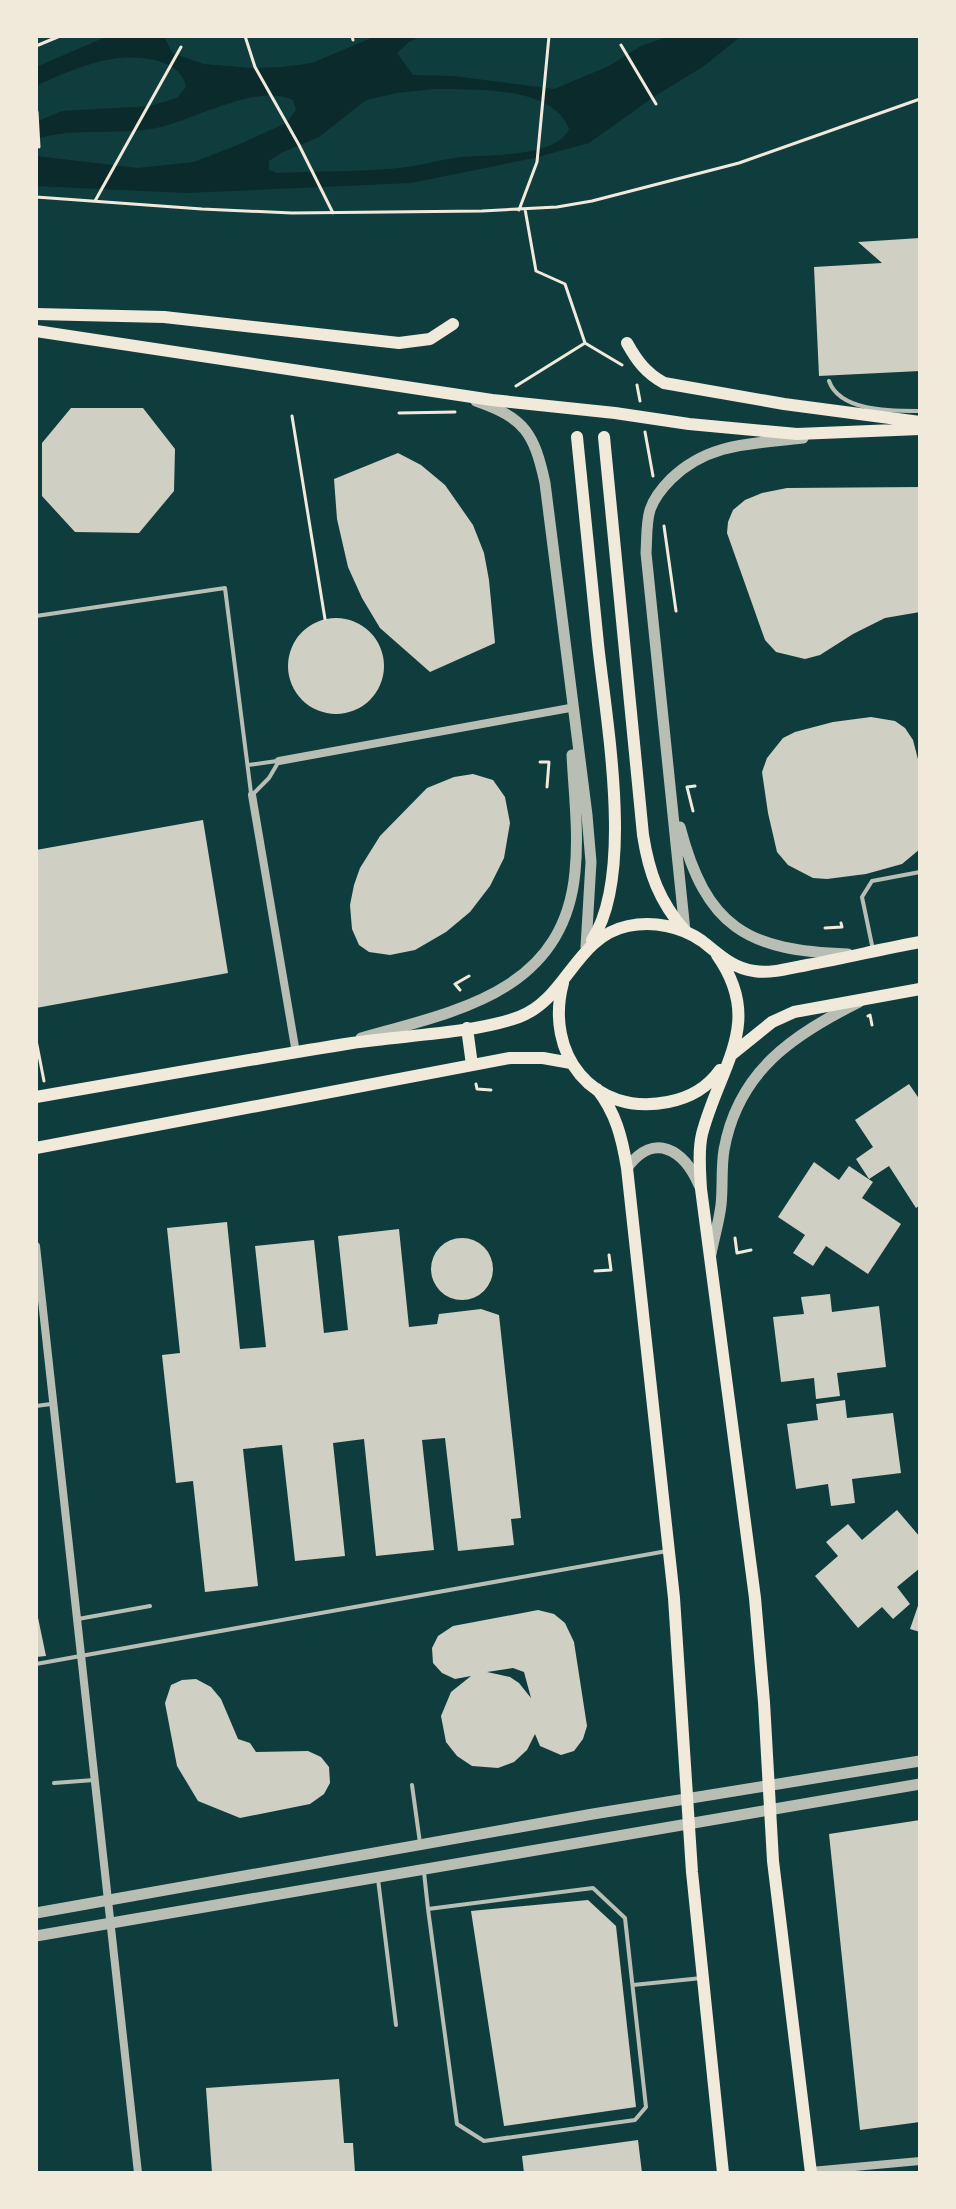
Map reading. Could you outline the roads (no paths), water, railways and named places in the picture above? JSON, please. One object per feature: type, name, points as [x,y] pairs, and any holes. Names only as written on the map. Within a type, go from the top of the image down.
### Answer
[{"type":"main road","points":[[36,314],[191,319],[399,343],[430,339],[453,324]]},
{"type":"main road","points":[[36,331],[460,396],[755,431],[797,434],[920,429]]},
{"type":"main road","points":[[627,343],[649,375],[664,383],[784,404],[920,422]]},
{"type":"main road","points":[[36,1097],[329,1047],[467,1028],[522,1016],[538,1007],[563,983],[600,927],[610,894],[614,826],[577,437]]},
{"type":"main road","points":[[604,437],[643,835],[655,887],[666,908],[685,931]]},
{"type":"main road","points":[[586,949],[607,934],[626,926],[666,925],[702,941],[733,965],[767,972],[920,942]]},
{"type":"main road","points":[[717,955],[728,971],[740,1009],[730,1056],[701,1137],[701,1189],[756,1609],[764,1702],[768,1810],[811,2172]]},
{"type":"main road","points":[[563,983],[558,1021],[560,1035],[571,1063],[606,1100],[618,1126],[627,1168],[669,1550],[681,1676],[688,1822],[723,2173]]},
{"type":"main road","points":[[597,1089],[611,1098],[644,1105],[674,1101],[715,1078],[730,1056],[772,1022],[794,1012],[920,989]]},
{"type":"main road","points":[[467,1028],[472,1065]]},
{"type":"main road","points":[[36,1148],[472,1065],[529,1056],[571,1063]]},
{"type":"street","points":[[460,396],[498,409],[513,419],[530,434],[539,454],[552,529],[587,815],[591,862],[586,949]]},
{"type":"street","points":[[685,931],[646,553],[650,509],[661,489],[690,463],[719,449],[863,431]]},
{"type":"street","points":[[329,1047],[468,1007],[512,983],[550,947],[566,914],[575,872],[569,679]]},
{"type":"street","points":[[279,761],[570,708]]},
{"type":"street","points":[[670,790],[692,865],[701,885],[724,918],[749,937],[768,944],[812,953],[856,955]]},
{"type":"street","points":[[252,795],[296,1053]]},
{"type":"street","points":[[710,1258],[721,1207],[724,1153],[729,1128],[749,1087],[763,1066],[783,1046],[807,1029],[867,998]]},
{"type":"street","points":[[627,1168],[640,1153],[656,1147],[668,1148],[694,1172],[701,1189]]},
{"type":"street","points":[[36,1246],[138,2173]]},
{"type":"street","points":[[36,1913],[920,1761]]},
{"type":"street","points":[[36,1936],[920,1784]]},
{"type":"street","points":[[811,2172],[920,2161]]},
{"type":"lane","points":[[829,381],[839,396],[860,405],[920,411]]},
{"type":"lane","points":[[36,616],[225,588],[252,795]]},
{"type":"lane","points":[[248,765],[279,761]]},
{"type":"lane","points":[[252,795],[269,778],[279,761]]},
{"type":"lane","points":[[873,951],[862,897],[872,881],[920,872]]},
{"type":"lane","points":[[36,1406],[54,1404]]},
{"type":"lane","points":[[36,1664],[669,1550]]},
{"type":"lane","points":[[78,1619],[150,1606]]},
{"type":"lane","points":[[54,1783],[96,1780]]},
{"type":"lane","points":[[412,1785],[421,1846]]},
{"type":"lane","points":[[424,1869],[428,1909],[457,2124],[484,2141],[635,2120],[646,2107],[625,1918],[593,1888],[428,1909]]},
{"type":"lane","points":[[378,1877],[396,2025]]},
{"type":"lane","points":[[633,1985],[703,1978]]},
{"type":"water","points":[[108,36],[164,36],[172,53],[204,64],[252,68],[312,63],[376,36],[422,36],[397,53],[413,75],[453,76],[554,89],[609,66],[641,46],[670,36],[741,36],[704,66],[589,143],[534,158],[411,183],[186,193],[36,186],[36,156],[138,168],[194,162],[286,123],[296,110],[293,100],[263,96],[146,130],[65,133],[36,139],[36,122],[62,111],[150,106],[177,98],[186,87],[183,77],[176,70],[145,58],[102,61],[36,86],[36,67]],"holes":[[[435,89],[490,90],[530,97],[547,104],[560,115],[569,129],[562,139],[550,146],[518,153],[454,158],[385,169],[277,173],[269,170],[269,161],[319,137],[366,100]]]}]
